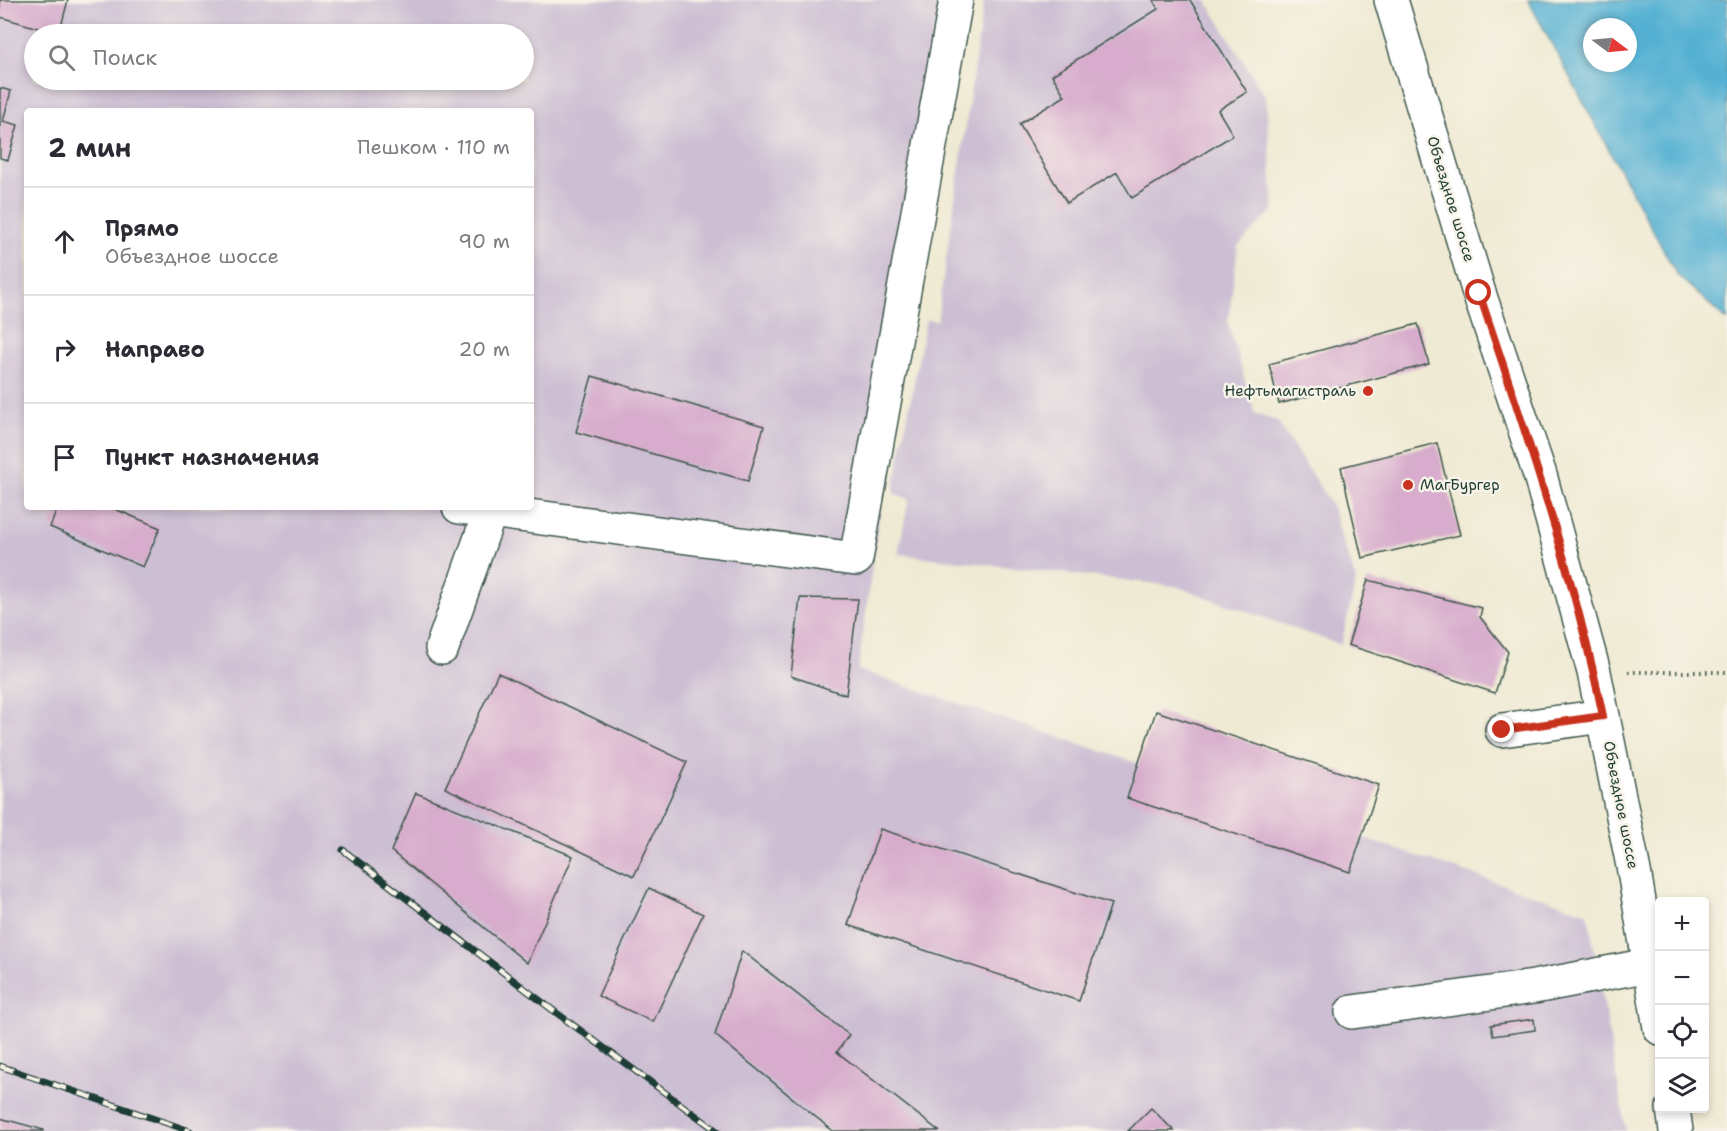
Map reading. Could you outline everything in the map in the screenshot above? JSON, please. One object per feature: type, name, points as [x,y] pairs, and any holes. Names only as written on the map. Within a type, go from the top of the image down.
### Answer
[{"type":"main road","points":[[442,648],[475,510],[856,559],[956,0]]},
{"type":"main road","name":"Объездное шоссе","points":[[1391,0],[1479,293],[1540,476],[1594,672],[1634,871],[1655,1005]]},
{"type":"main road","points":[[1502,730],[1603,716]]},
{"type":"main road","points":[[1352,1012],[1534,987],[1649,965]]},
{"type":"main road","points":[[1673,1113],[1676,1131]]},
{"type":"path","points":[[1594,672],[1727,672]]},
{"type":"shaded area","points":[[0,0],[949,0],[858,670],[1588,913],[1626,1131],[0,1131]]},
{"type":"shaded area","points":[[984,0],[1206,0],[1266,98],[1274,209],[1238,246],[1228,323],[1255,414],[1277,421],[1331,504],[1356,581],[1341,645],[1175,586],[898,554],[909,499],[893,493],[926,319],[937,321]]},
{"type":"water","points":[[1528,0],[1727,0],[1727,320],[1677,275]]},
{"type":"building","points":[[0,0],[68,0],[62,24],[24,24],[0,17]]},
{"type":"building","points":[[1153,0],[1190,0],[1247,92],[1218,110],[1233,135],[1132,198],[1117,172],[1067,203],[1019,124],[1065,96],[1052,75],[1158,9]]},
{"type":"building","points":[[0,88],[11,91],[3,121],[18,125],[8,160],[0,158]]},
{"type":"building","points":[[1418,324],[1429,364],[1279,404],[1269,364]]},
{"type":"building","points":[[592,376],[764,426],[748,481],[576,432]]},
{"type":"building","points":[[1437,443],[1460,535],[1362,558],[1341,467]]},
{"type":"building","points":[[57,510],[117,510],[160,528],[143,567],[50,527]]},
{"type":"building","points":[[1368,580],[1482,608],[1480,617],[1508,652],[1495,693],[1348,645]]},
{"type":"building","points":[[800,598],[858,599],[846,695],[791,676]]},
{"type":"building","points":[[498,673],[687,762],[634,876],[445,788]]},
{"type":"building","points":[[1156,711],[1379,785],[1350,872],[1127,798]]},
{"type":"building","points":[[416,793],[573,856],[527,963],[391,851]]},
{"type":"building","points":[[880,829],[1111,904],[1079,1001],[848,925]]},
{"type":"building","points":[[649,888],[703,914],[653,1022],[598,996]]},
{"type":"building","points":[[742,951],[849,1035],[837,1052],[939,1131],[833,1131],[715,1035]]},
{"type":"building","points":[[1534,1019],[1535,1030],[1493,1036],[1491,1025]]},
{"type":"building","points":[[1151,1108],[1174,1131],[1128,1131]]},
{"type":"building","points":[[0,1118],[44,1130],[44,1131],[0,1131]]},
{"type":"railway","points":[[343,850],[554,1011],[717,1131]]},
{"type":"railway","points":[[0,1066],[190,1131]]},
{"type":"place","name":"Нефтьмагистраль","points":[[1368,391]]},
{"type":"place","name":"МагБургер","points":[[1408,485]]},
{"type":"route","points":[[1479,293],[1540,476],[1594,672],[1603,716],[1502,730]]}]
